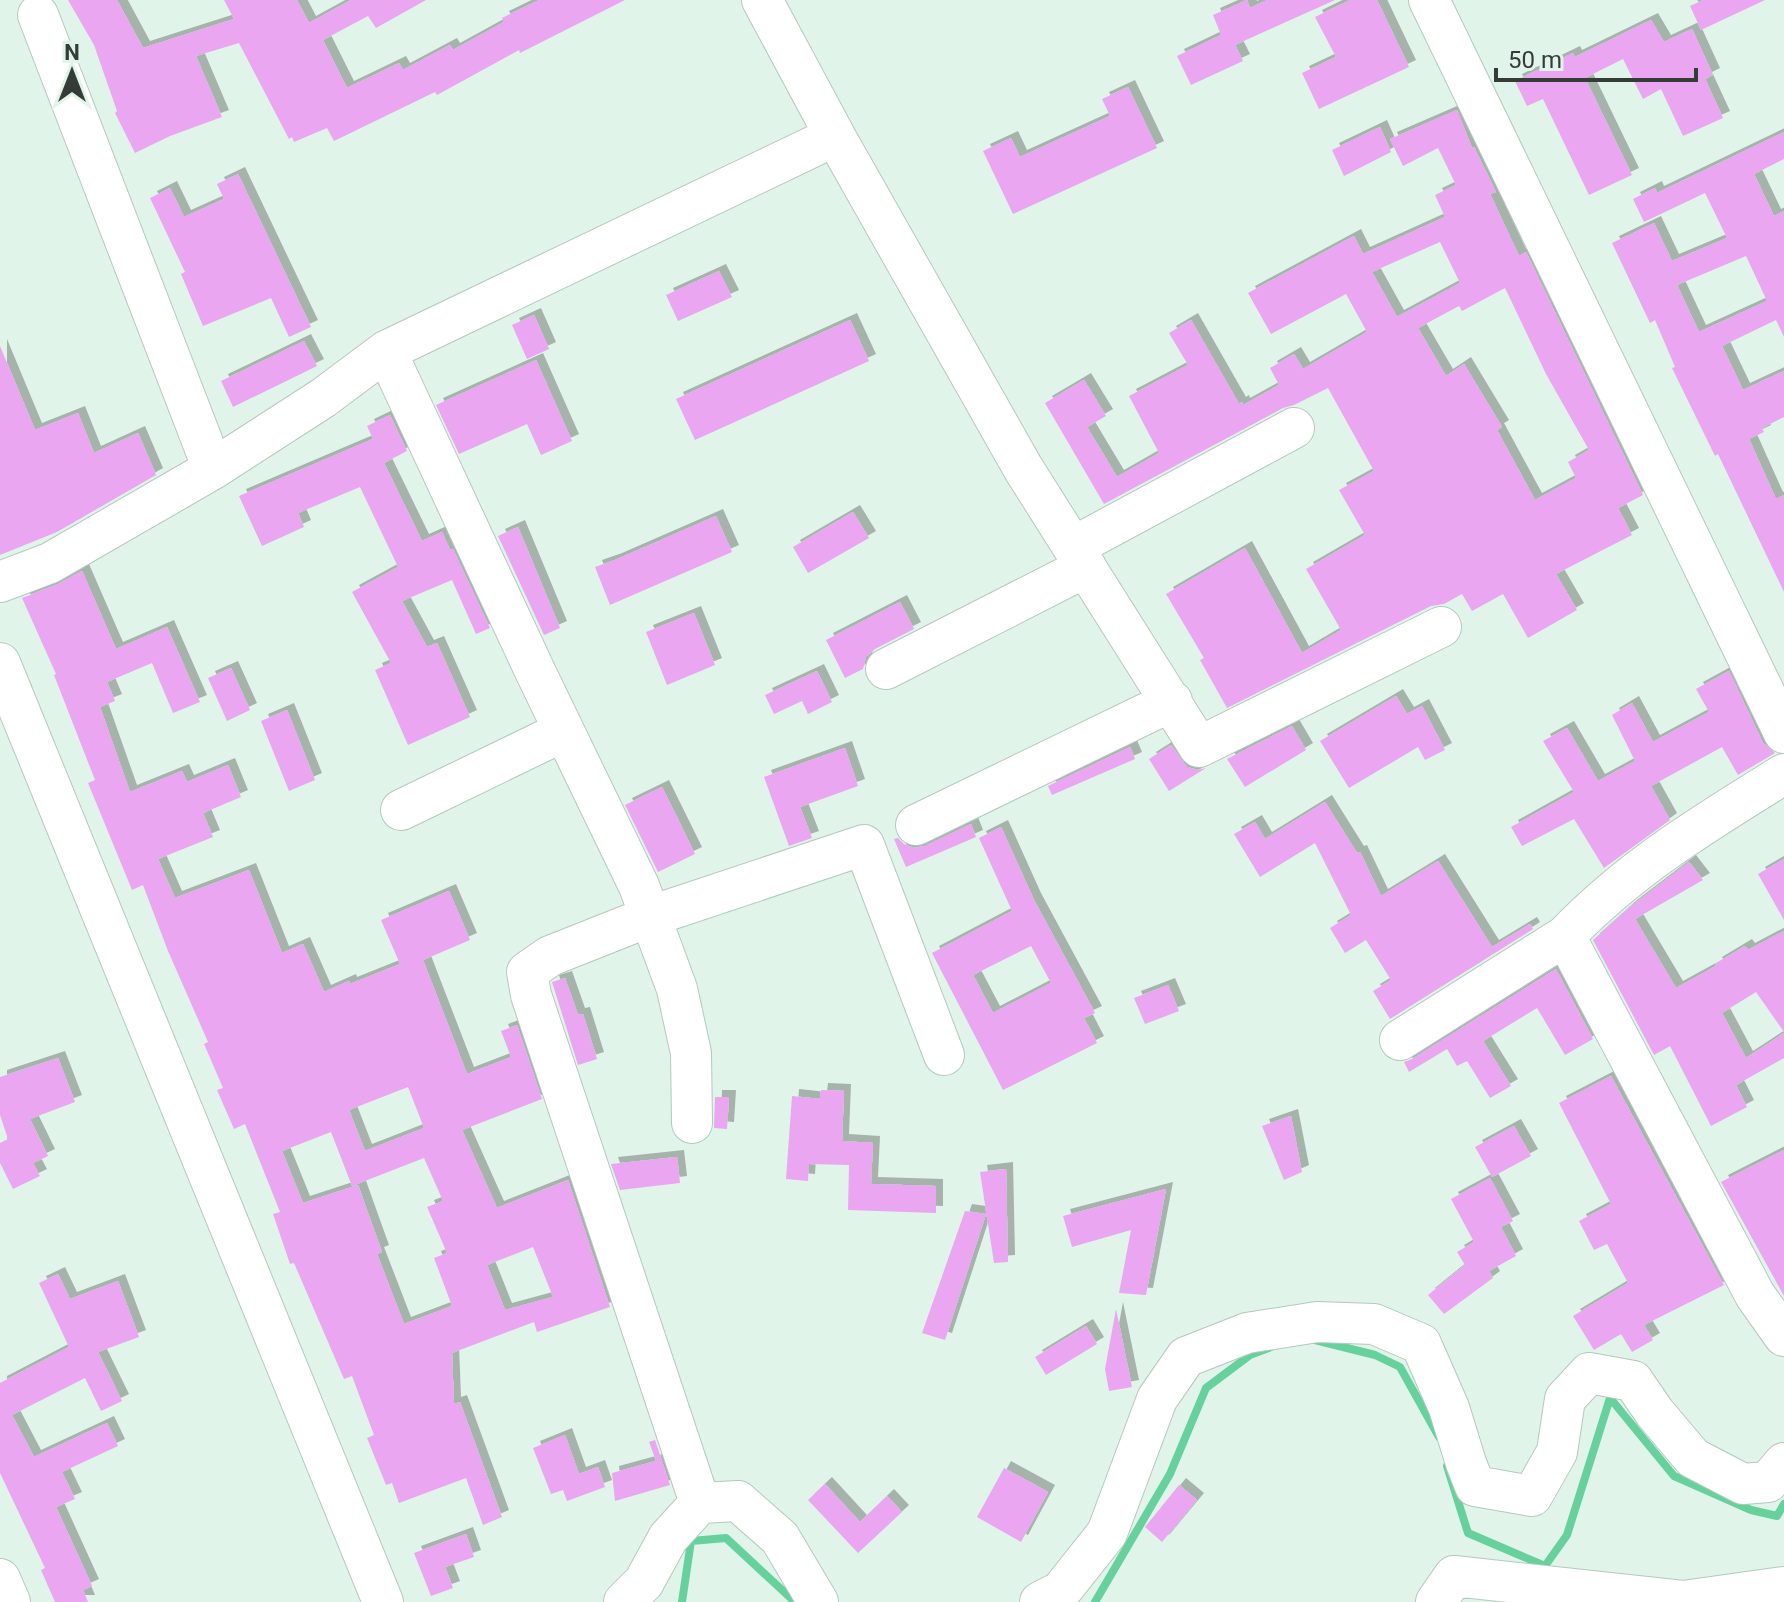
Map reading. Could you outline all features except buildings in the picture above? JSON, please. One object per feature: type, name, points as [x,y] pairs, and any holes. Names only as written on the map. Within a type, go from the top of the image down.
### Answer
[{"type":"street","points":[[762,0],[835,136],[1023,468],[1199,747],[1441,627]]},
{"type":"street","points":[[1429,0],[1784,733]]},
{"type":"street","points":[[38,15],[213,469]]},
{"type":"street","points":[[0,582],[50,563],[213,469],[323,398],[386,351],[835,136]]},
{"type":"street","points":[[386,351],[651,916],[677,989],[691,1053],[692,1123]]},
{"type":"street","points":[[886,669],[1294,428]]},
{"type":"street","points":[[0,663],[383,1602]]},
{"type":"street","points":[[916,825],[1172,701]]},
{"type":"street","points":[[401,810],[564,731]]},
{"type":"street","points":[[1400,1040],[1565,936],[1598,902],[1645,863],[1784,774]]},
{"type":"street","points":[[700,1503],[531,995],[527,972],[550,956],[651,916],[864,845],[944,1055]]},
{"type":"street","points":[[1565,936],[1755,1295],[1784,1336]]},
{"type":"street","points":[[1040,1602],[1061,1591],[1107,1533],[1157,1399],[1186,1357],[1247,1333],[1317,1322],[1374,1324],[1421,1344],[1449,1408],[1475,1486],[1532,1496],[1557,1452],[1565,1399],[1589,1373],[1633,1381],[1693,1458],[1743,1484],[1768,1482],[1784,1463]]},
{"type":"street","points":[[624,1602],[644,1582],[668,1538],[700,1503],[738,1501],[780,1538],[818,1602]]},
{"type":"street","points":[[1436,1602],[1454,1576],[1683,1601],[1784,1587]]},
{"type":"street","points":[[0,1579],[10,1602]]},
{"type":"waterway","points":[[1315,1340],[1375,1355],[1400,1367],[1439,1437]]},
{"type":"waterway","points":[[1095,1602],[1170,1474],[1206,1388],[1250,1355],[1271,1347]]},
{"type":"waterway","points":[[1447,1466],[1468,1533],[1545,1566],[1567,1535],[1610,1398],[1674,1476],[1751,1510],[1777,1516],[1784,1504]]},
{"type":"waterway","points":[[682,1602],[691,1541],[726,1538],[795,1602]]}]
